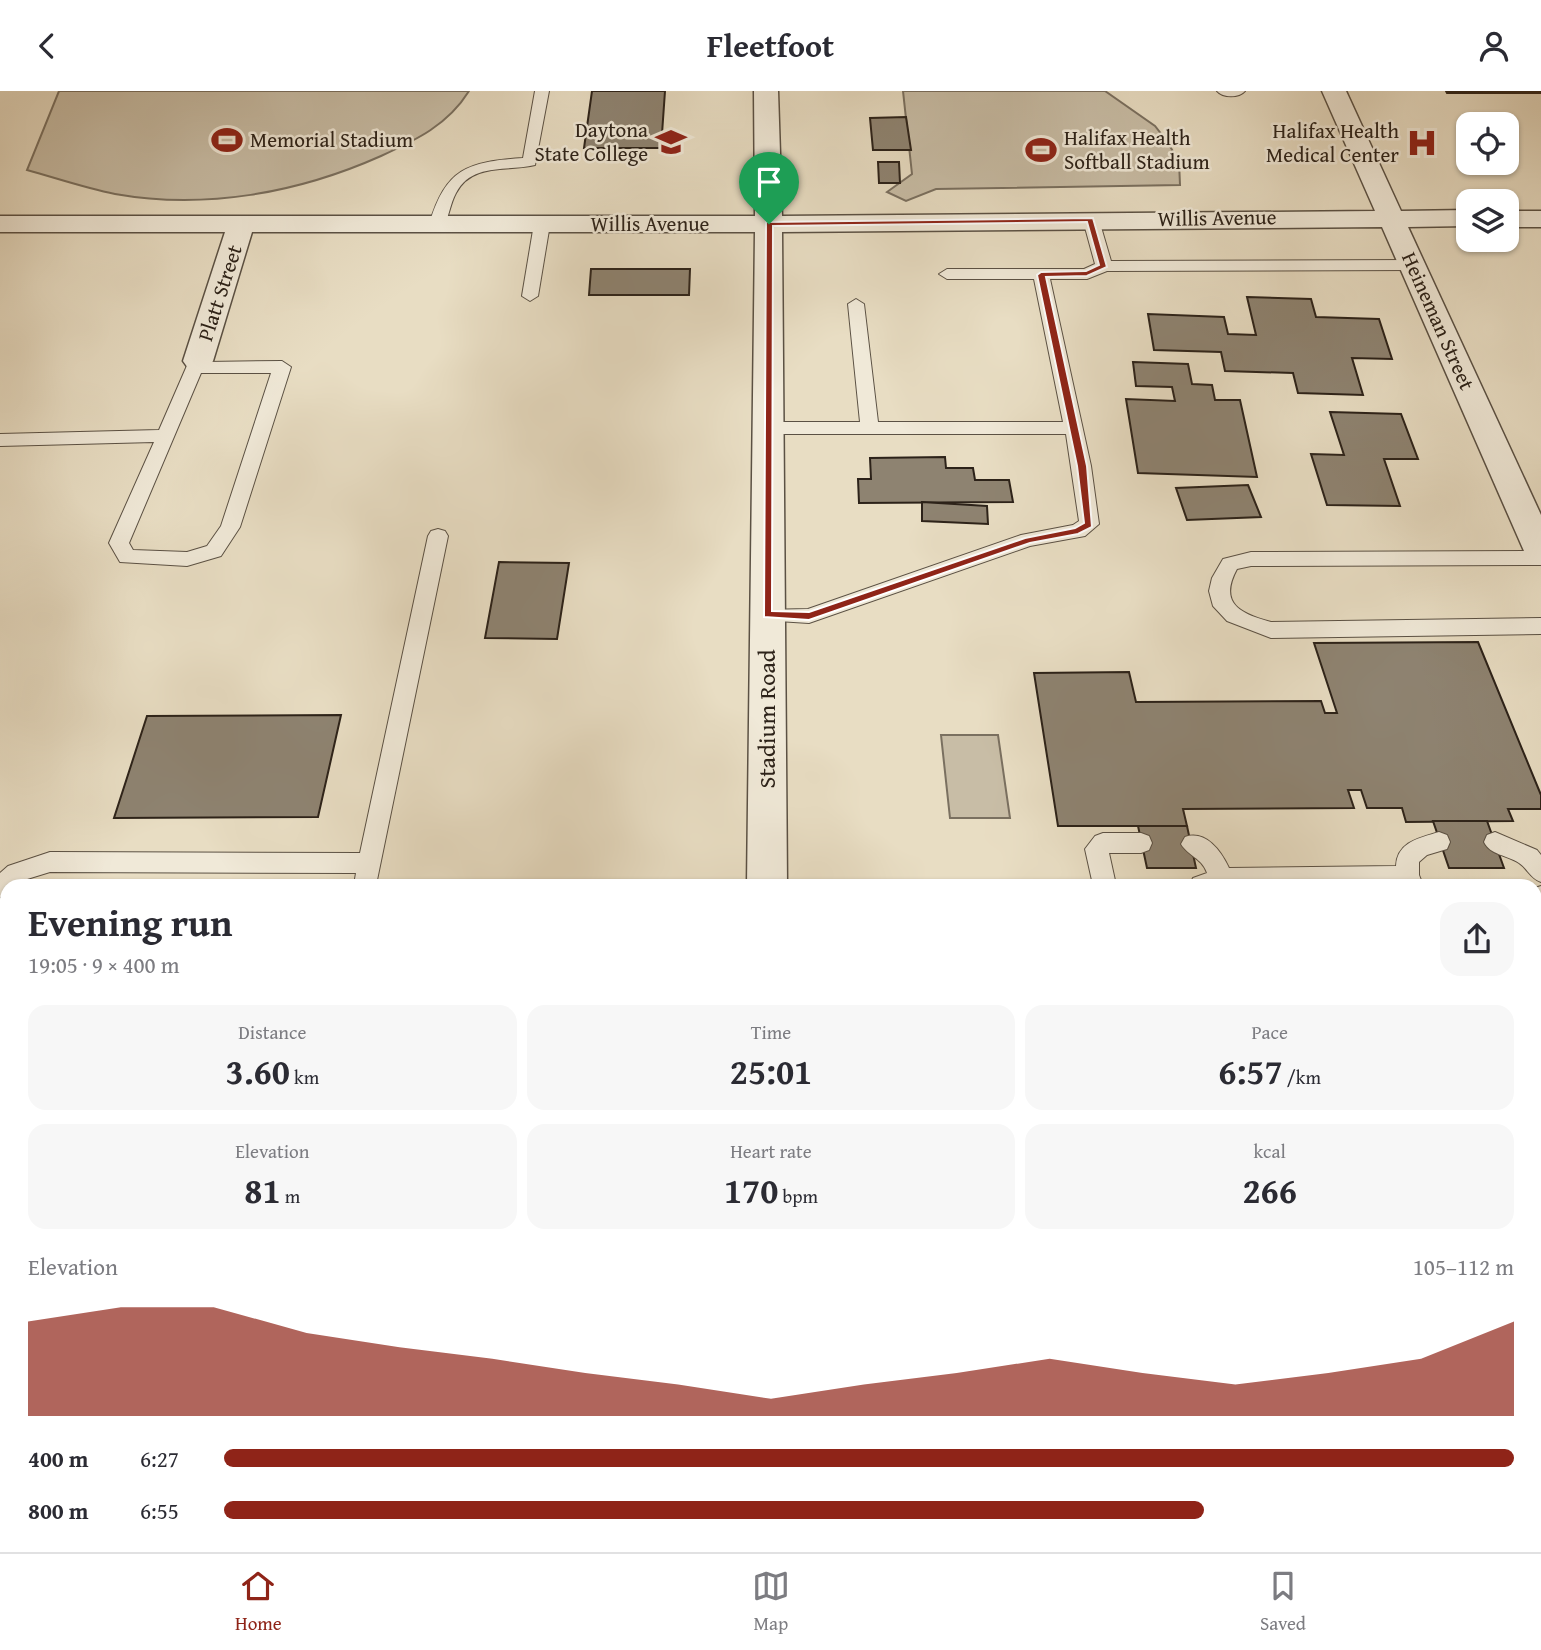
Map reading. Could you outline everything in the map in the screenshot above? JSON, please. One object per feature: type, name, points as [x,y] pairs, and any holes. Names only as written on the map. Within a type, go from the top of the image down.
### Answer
[{"type":"street","name":"Stadium Road","points":[[766,91],[769,224],[767,879]]},
{"type":"street","name":"Heineman Street","points":[[1335,91],[1541,551]]},
{"type":"street","name":"Willis Avenue","points":[[0,224],[769,224],[1391,216],[1456,218]]},
{"type":"street","points":[[1519,219],[1541,219]]},
{"type":"street","name":"Platt Street","points":[[197,364],[241,225]]},
{"type":"lane","points":[[437,225],[444,197],[454,182],[468,171],[488,165],[530,162],[542,91]]},
{"type":"lane","points":[[1224,91],[1238,91]]},
{"type":"lane","points":[[1091,220],[1104,266]]},
{"type":"lane","points":[[530,296],[542,224]]},
{"type":"lane","points":[[947,274],[1087,274],[1104,266],[1414,265]]},
{"type":"lane","points":[[767,615],[809,616],[1028,540],[1078,531],[1089,524],[1082,466],[1041,275]]},
{"type":"lane","points":[[856,304],[870,429]]},
{"type":"lane","points":[[197,364],[282,367],[230,527],[214,551],[187,559],[127,557],[118,543],[197,364]]},
{"type":"lane","points":[[768,428],[1074,428]]},
{"type":"lane","points":[[0,440],[164,436]]},
{"type":"lane","points":[[9,879],[16,873],[50,862],[367,874],[438,536]]},
{"type":"lane","points":[[1541,558],[1251,559],[1230,563],[1222,575],[1218,591],[1221,605],[1240,622],[1271,631],[1541,626]]},
{"type":"lane","points":[[1409,879],[1408,858],[1420,847],[1439,842]]},
{"type":"lane","points":[[1495,842],[1529,857],[1541,872]]},
{"type":"lane","points":[[1104,879],[1097,849],[1103,843],[1141,843]]},
{"type":"lane","points":[[1193,844],[1216,861],[1212,879]]},
{"type":"shaded area","name":"Memorial Stadium","points":[[59,91],[469,91],[451,113],[430,130],[394,150],[349,169],[284,189],[217,199],[183,200],[115,194],[27,170]]},
{"type":"shaded area","name":"Halifax Health Softball Stadium","points":[[903,91],[1105,91],[1155,126],[1179,161],[1180,185],[936,189],[906,201],[887,192],[912,174]]},
{"type":"shaded area","points":[[941,735],[998,735],[1010,818],[950,818]]},
{"type":"building","points":[[592,91],[665,91],[661,148],[584,148]]},
{"type":"building","points":[[1446,91],[1541,91],[1541,93],[1447,93]]},
{"type":"building","points":[[906,117],[911,150],[873,150],[870,118]]},
{"type":"building","points":[[878,162],[899,162],[900,183],[879,183]]},
{"type":"building","points":[[591,269],[690,269],[689,295],[589,295]]},
{"type":"building","points":[[1247,297],[1311,299],[1316,317],[1379,319],[1392,359],[1352,358],[1363,395],[1298,393],[1293,373],[1225,371],[1221,352],[1154,350],[1148,314],[1224,317],[1228,334],[1256,335]]},
{"type":"building","points":[[1133,362],[1188,364],[1192,384],[1212,385],[1215,400],[1240,400],[1257,477],[1138,473],[1126,399],[1175,401],[1172,387],[1136,386]]},
{"type":"building","points":[[1330,412],[1401,414],[1418,459],[1384,459],[1400,506],[1327,505],[1311,454],[1344,455]]},
{"type":"building","points":[[945,457],[946,468],[973,468],[975,480],[1009,480],[1013,502],[859,503],[858,479],[871,479],[870,458]]},
{"type":"building","points":[[1248,485],[1261,517],[1187,520],[1176,488]]},
{"type":"building","points":[[922,502],[987,506],[988,524],[922,521]]},
{"type":"building","points":[[499,562],[569,563],[557,639],[485,638]]},
{"type":"building","points":[[1478,642],[1541,795],[1541,809],[1508,809],[1513,821],[1406,822],[1402,808],[1367,808],[1361,790],[1348,790],[1354,808],[1183,809],[1187,826],[1058,826],[1034,673],[1129,672],[1136,702],[1321,701],[1325,713],[1337,713],[1314,643]]},
{"type":"building","points":[[341,715],[318,817],[114,818],[147,716]]},
{"type":"building","points":[[1433,821],[1487,821],[1504,868],[1449,868]]},
{"type":"building","points":[[1138,826],[1187,826],[1196,868],[1147,868]]},
{"type":"place","name":"Memorial Stadium","points":[[227,140]]},
{"type":"place","name":"Daytona State College","points":[[671,142]]},
{"type":"place","name":"Halifax Health Medical Center","points":[[1422,143]]},
{"type":"place","name":"Halifax Health Softball Stadium","points":[[1041,150]]},
{"type":"route","points":[[1091,220],[1104,266],[1087,274],[1041,275],[1082,466],[1089,524],[1078,531],[1028,540],[809,616],[767,615],[769,224],[1091,220]]}]
